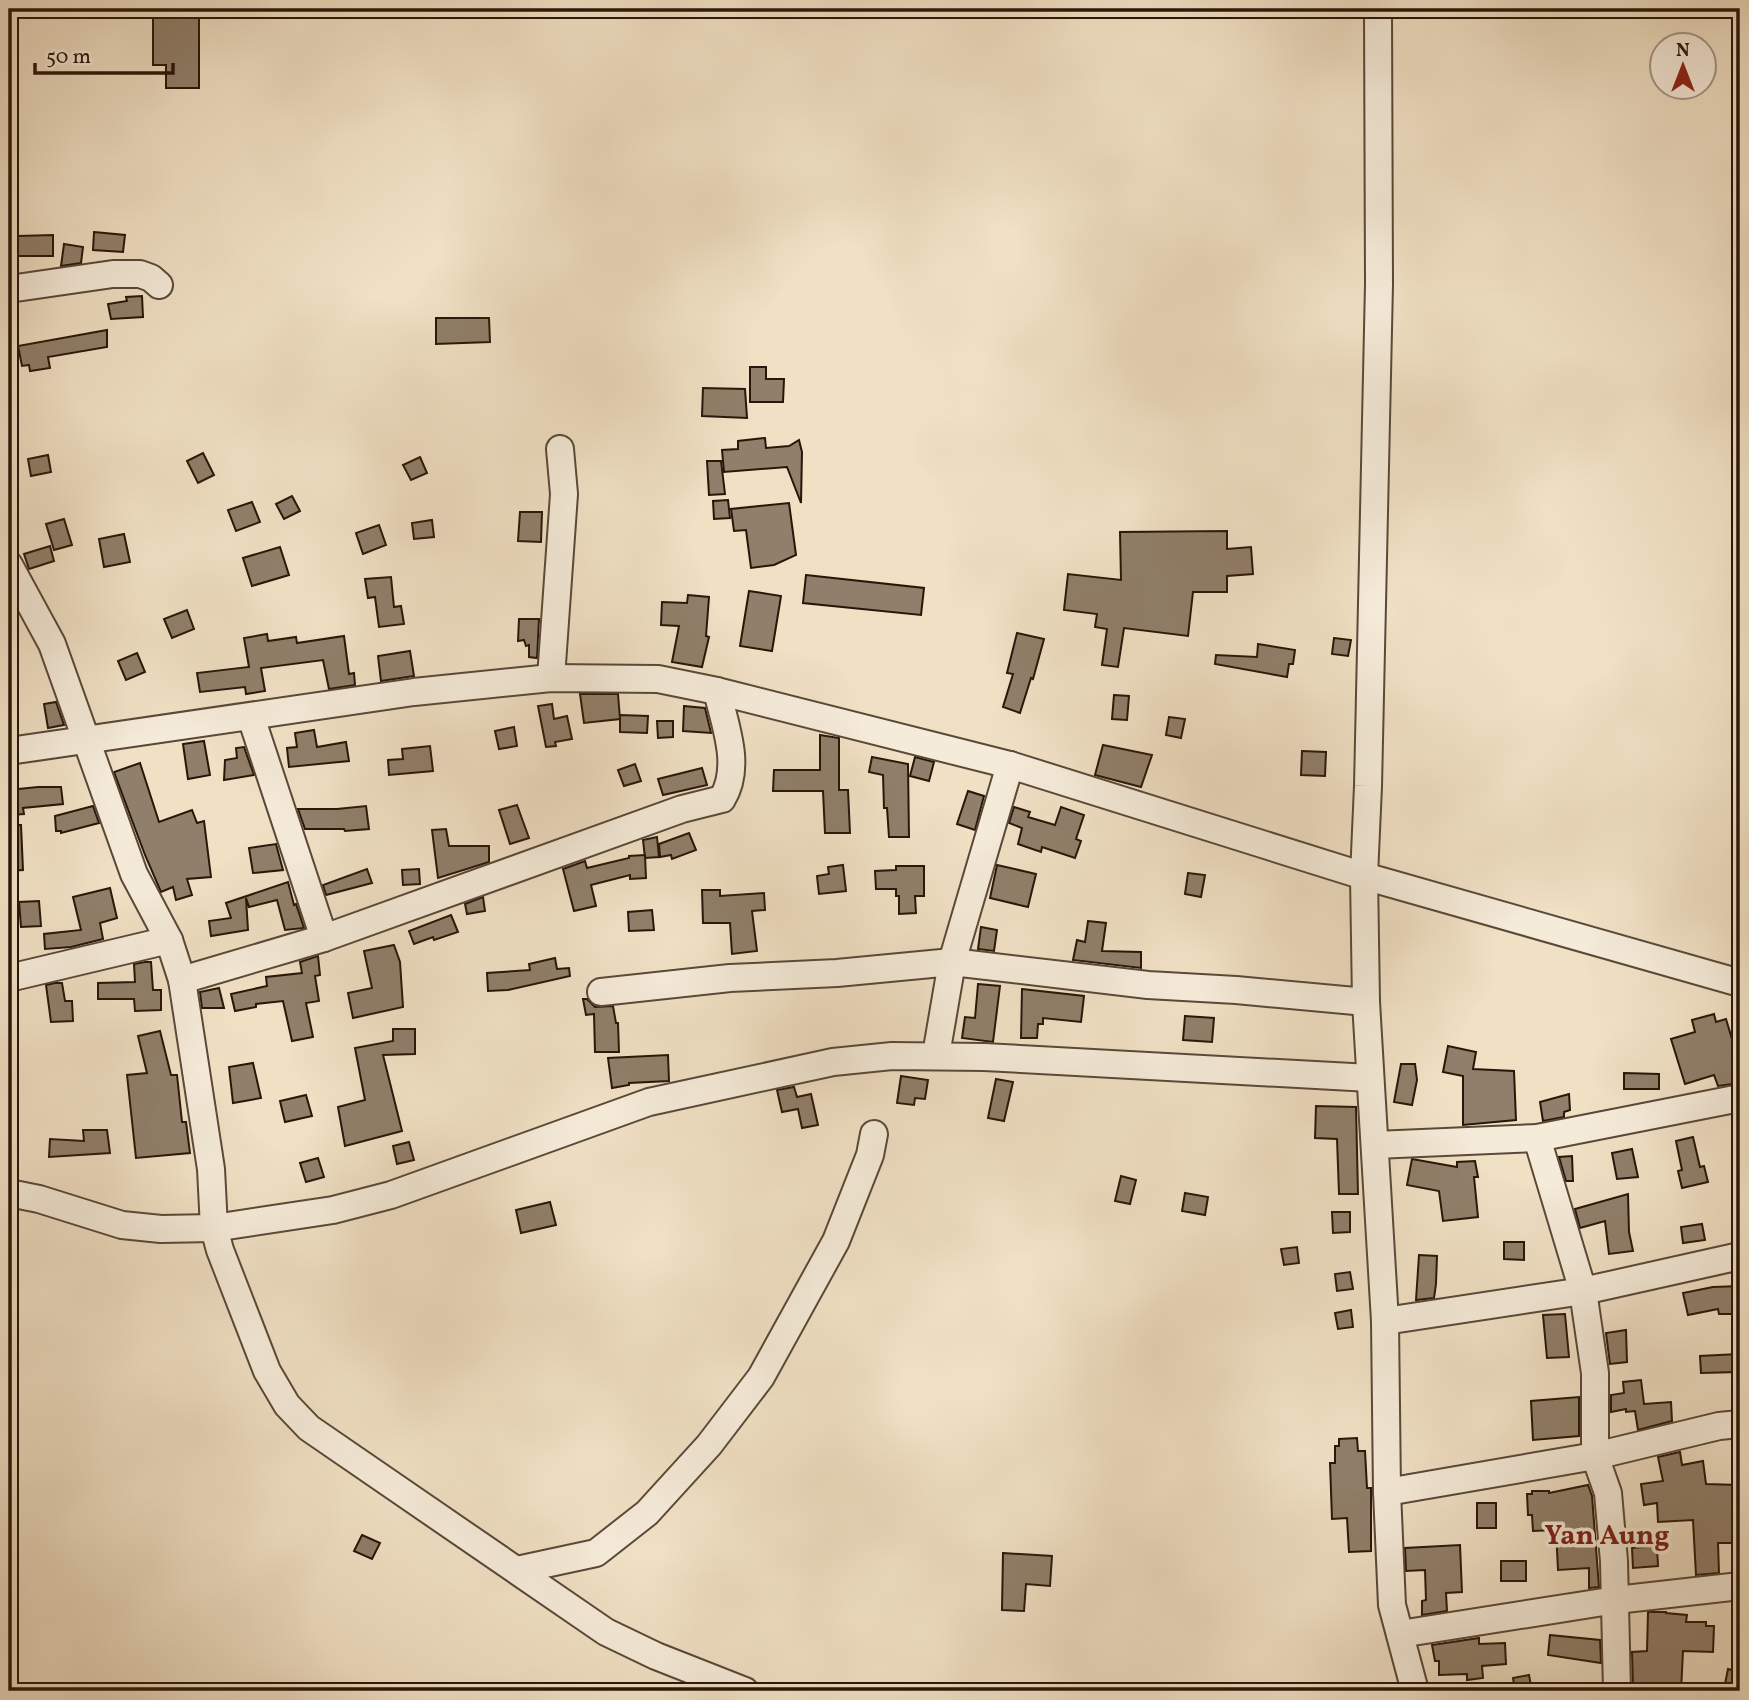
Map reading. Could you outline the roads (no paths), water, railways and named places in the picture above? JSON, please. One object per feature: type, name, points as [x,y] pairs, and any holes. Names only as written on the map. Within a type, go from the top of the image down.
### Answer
[{"type":"street","points":[[1378,9],[1379,284],[1364,876],[1366,1002],[1385,1321],[1387,1492],[1392,1605],[1415,1691]]},
{"type":"street","points":[[9,289],[113,274],[140,274],[159,285]]},
{"type":"street","points":[[551,678],[564,494],[560,449]]},
{"type":"street","points":[[9,565],[52,644],[134,874],[169,940],[182,980],[211,1169],[214,1228],[267,1371],[287,1405],[309,1428],[606,1632],[656,1656],[745,1691]]},
{"type":"street","points":[[9,751],[414,692],[551,678],[658,679],[717,691],[1010,765],[1364,876],[1740,983]]},
{"type":"street","points":[[182,980],[324,938],[682,809],[722,799],[730,786],[732,767],[717,691]]},
{"type":"street","points":[[251,717],[324,938]]},
{"type":"street","points":[[936,1055],[952,962],[1010,765]]},
{"type":"street","points":[[9,978],[169,940]]},
{"type":"street","points":[[601,992],[730,978],[837,973],[952,962],[1148,985],[1366,1002]]},
{"type":"street","points":[[9,1194],[39,1199],[122,1226],[161,1230],[214,1228],[333,1209],[391,1195],[649,1102],[833,1062],[892,1056],[936,1055],[1115,1063],[1370,1079]]},
{"type":"street","points":[[1375,1145],[1537,1138],[1740,1098]]},
{"type":"street","points":[[517,1570],[596,1553],[647,1513],[709,1445],[761,1377],[836,1241],[870,1155],[874,1134]]},
{"type":"street","points":[[1537,1138],[1583,1291],[1595,1373],[1595,1456],[1608,1493],[1616,1600],[1617,1691]]},
{"type":"street","points":[[1385,1321],[1583,1291],[1740,1256]]},
{"type":"street","points":[[1387,1492],[1595,1456],[1719,1426],[1740,1424]]},
{"type":"street","points":[[1400,1634],[1616,1600],[1740,1586]]},
{"type":"district","name":"Yan Aung","points":[[1607,1536]]}]
